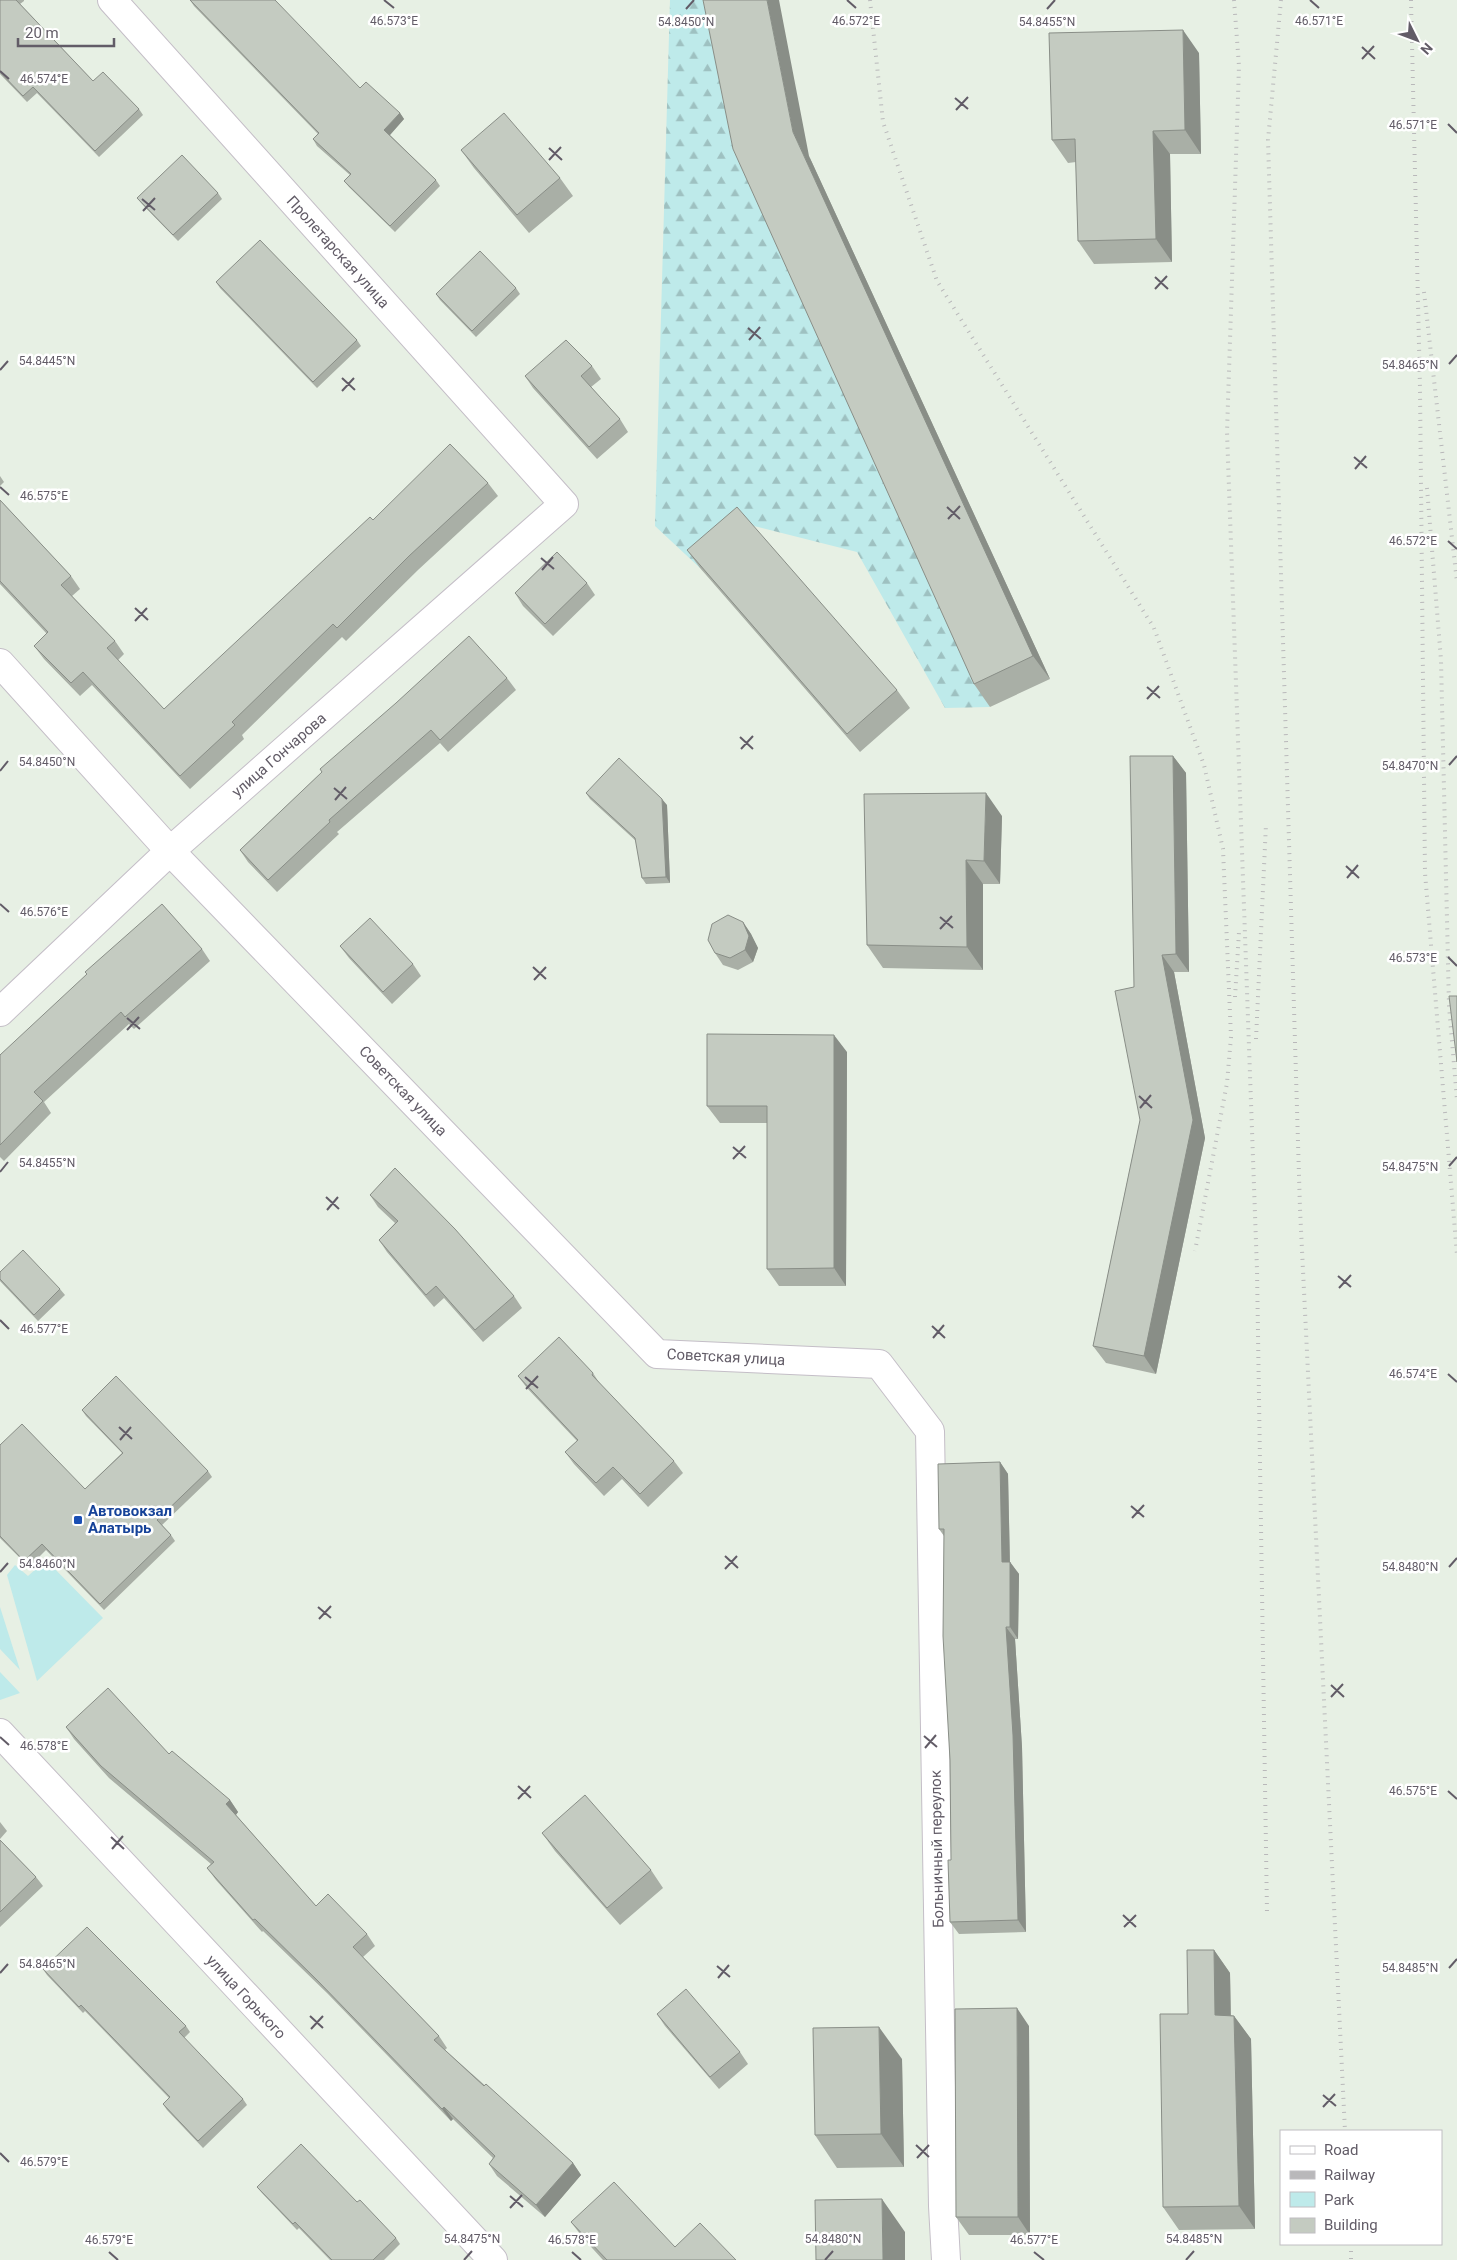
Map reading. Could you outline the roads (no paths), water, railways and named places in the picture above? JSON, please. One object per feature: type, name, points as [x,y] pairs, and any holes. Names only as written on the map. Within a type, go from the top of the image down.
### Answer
[{"type":"street","name":"Пролетарская улица","points":[[112,0],[564,504]]},
{"type":"street","name":"улица Гончарова","points":[[0,1012],[170,851],[564,504]]},
{"type":"street","name":"Советская улица","points":[[0,663],[170,851],[657,1354],[879,1364]]},
{"type":"street","name":"Больничный переулок","points":[[879,1364],[930,1431],[943,2196],[946,2260]]},
{"type":"street","name":"улица Горького","points":[[0,1733],[493,2260]]},
{"type":"railway","points":[[870,0],[883,122],[937,281],[1154,628],[1204,765],[1223,849],[1231,1037],[1227,1083],[1195,1251]]},
{"type":"railway","points":[[1234,0],[1239,66],[1227,432],[1257,1270],[1267,1913]]},
{"type":"railway","points":[[1281,0],[1268,140],[1300,1209],[1345,2130]]},
{"type":"railway","points":[[1411,0],[1420,388],[1425,873],[1457,1255]]},
{"type":"railway","points":[[1424,292],[1457,582]]},
{"type":"railway","points":[[1427,488],[1441,660],[1449,1006],[1457,1100]]},
{"type":"railway","points":[[1256,1039],[1266,824]]},
{"type":"railway","points":[[1235,997],[1239,932]]},
{"type":"railway","points":[[1351,2245],[1351,2260]]},
{"type":"place","name":"Автовокзал Алатырь","points":[[78,1520]]}]
